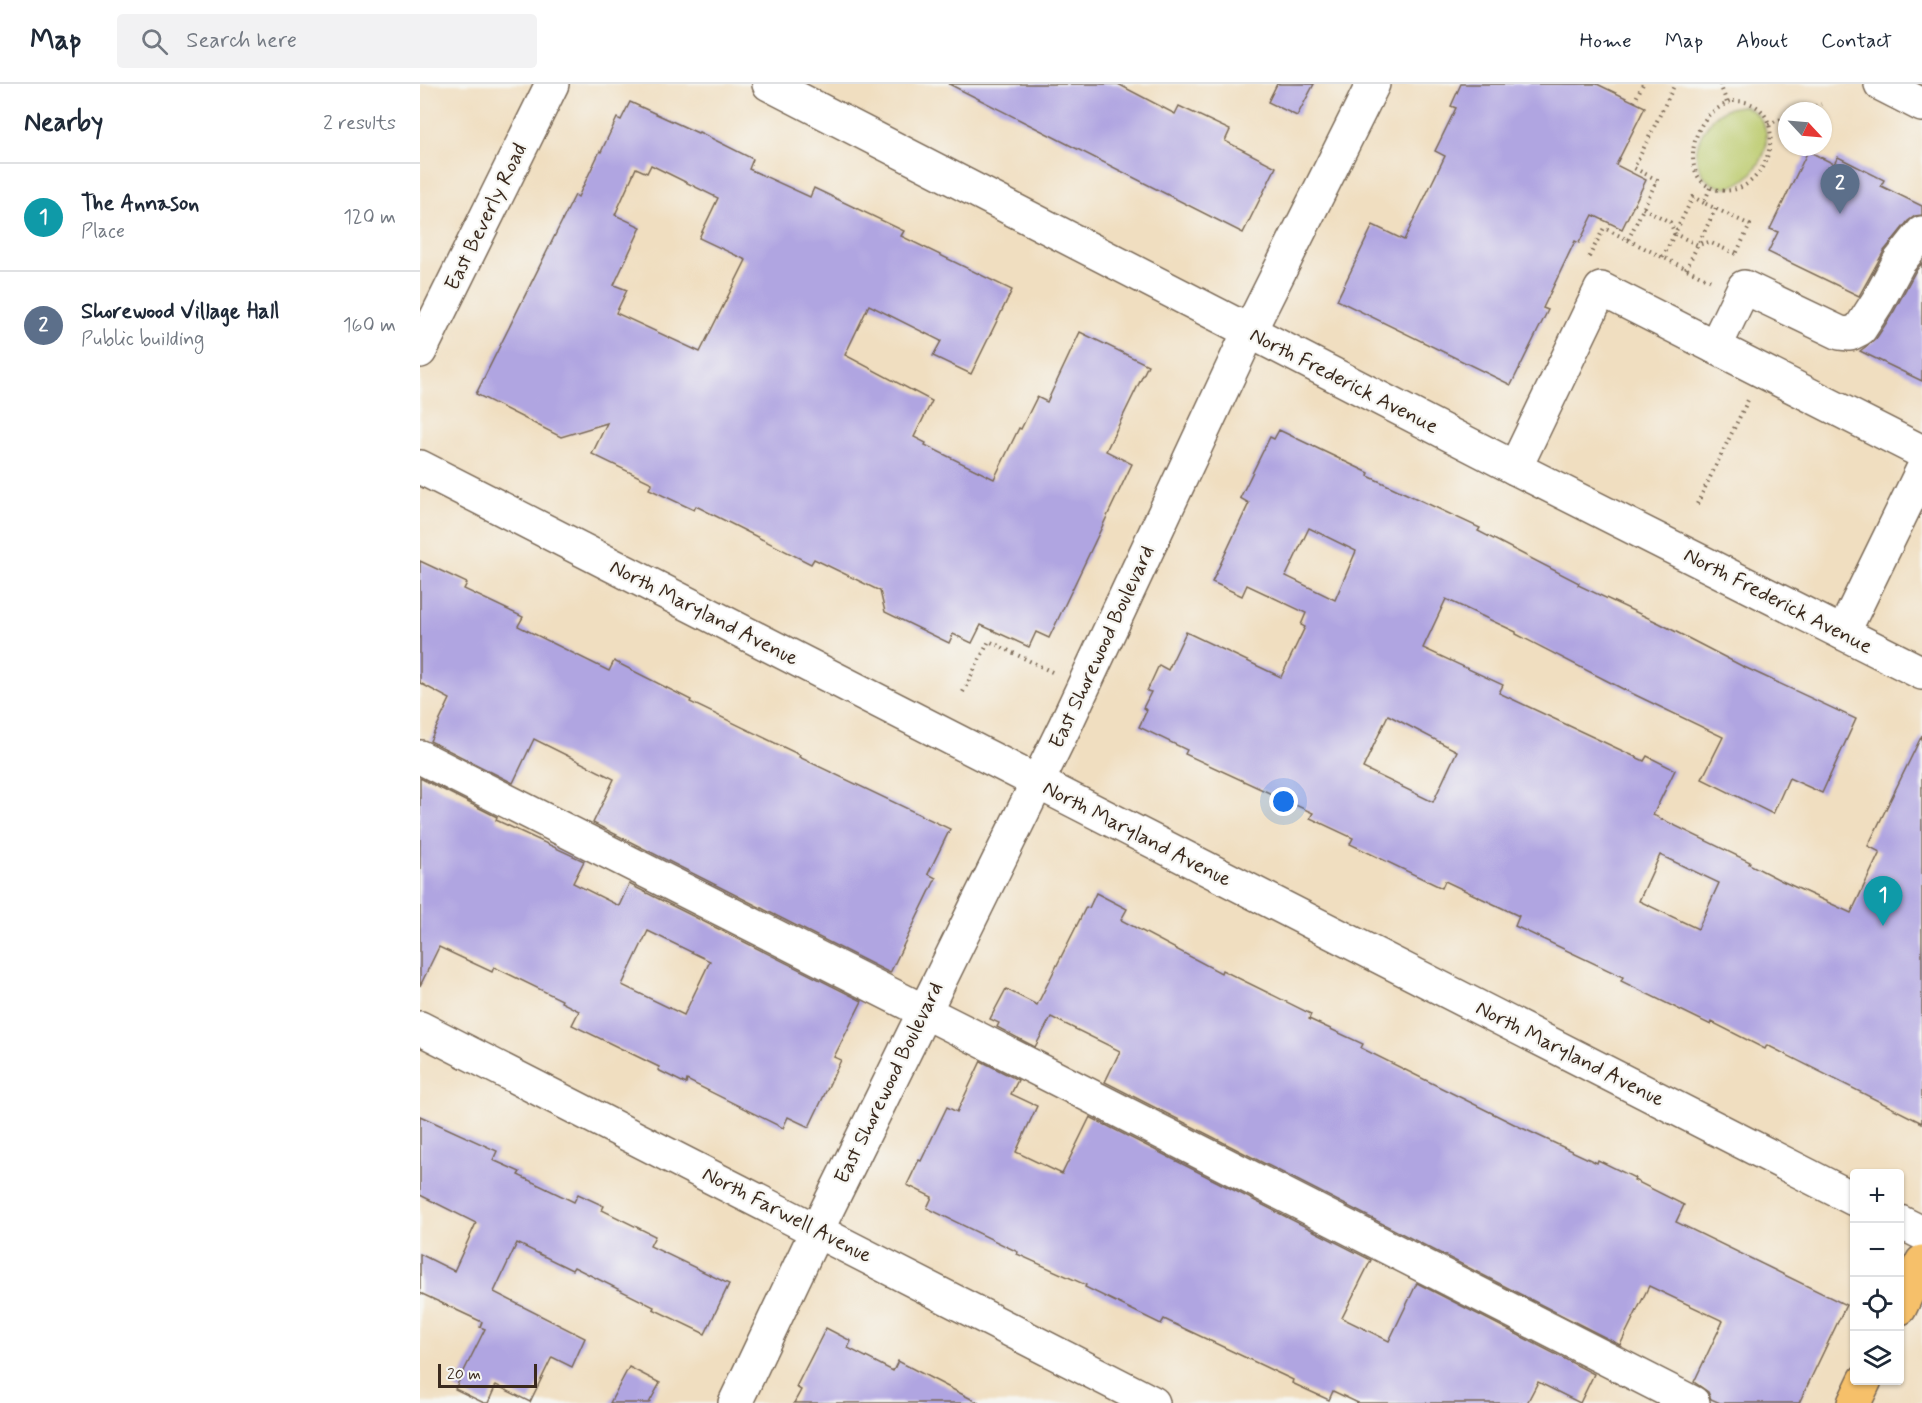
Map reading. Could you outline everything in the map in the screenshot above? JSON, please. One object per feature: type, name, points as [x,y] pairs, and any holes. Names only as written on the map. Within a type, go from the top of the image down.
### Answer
[{"type":"main road","points":[[1904,1298],[1922,1262]]},
{"type":"main road","points":[[1854,1403],[1863,1385]]},
{"type":"street","name":"East Beverly Road","points":[[420,351],[552,84]]},
{"type":"street","name":"North Frederick Avenue","points":[[769,84],[1515,468],[1922,673]]},
{"type":"street","name":"East Shorewood Boulevard","points":[[735,1403],[817,1230],[1037,783],[1249,332],[1373,84]]},
{"type":"street","points":[[1881,84],[1922,105]]},
{"type":"street","points":[[1715,347],[1744,287],[1840,333],[1850,334],[1860,329],[1899,262],[1922,233]]},
{"type":"street","points":[[1515,468],[1601,289],[1922,452]]},
{"type":"street","name":"North Maryland Avenue","points":[[420,467],[1850,1197]]},
{"type":"street","points":[[1843,633],[1922,471]]},
{"type":"street","points":[[420,757],[1693,1403]]},
{"type":"street","name":"North Farwell Avenue","points":[[420,1028],[1153,1403]]},
{"type":"street","points":[[1901,1223],[1922,1233]]},
{"type":"path","points":[[1634,102],[1643,84]]},
{"type":"path","points":[[1639,157],[1675,84]]},
{"type":"path","points":[[1720,84],[1727,104]]},
{"type":"path","points":[[1742,101],[1763,112],[1768,124],[1771,146],[1766,162],[1758,174],[1744,186],[1731,191],[1710,188],[1703,183],[1696,173],[1692,159],[1694,143],[1700,128],[1709,116],[1727,104],[1742,101]]},
{"type":"path","points":[[1768,124],[1778,120]]},
{"type":"path","points":[[1704,202],[1710,188]]},
{"type":"path","points":[[1663,257],[1694,197],[1750,225],[1731,265]]},
{"type":"path","points":[[1643,208],[1671,222],[1675,234],[1698,245],[1709,242],[1736,254]]},
{"type":"path","points":[[1686,269],[1716,208]]},
{"type":"path","points":[[1628,240],[1720,286]]},
{"type":"path","points":[[963,692],[989,641],[1057,675]]},
{"type":"green space","points":[[1744,106],[1761,119],[1766,136],[1764,154],[1754,170],[1741,182],[1726,187],[1711,183],[1699,167],[1697,159],[1702,134],[1719,113],[1728,108]]},
{"type":"building","points":[[949,84],[1118,84],[1175,114],[1179,106],[1230,130],[1225,141],[1276,167],[1243,233]]},
{"type":"building","points":[[1277,84],[1314,84],[1297,116],[1268,102]]},
{"type":"building","points":[[1461,84],[1597,84],[1645,107],[1616,165],[1646,180],[1622,229],[1593,215],[1579,243],[1575,241],[1543,308],[1548,310],[1511,385],[1337,300],[1373,225],[1404,240],[1445,156],[1435,151],[1456,108],[1451,106]]},
{"type":"building","points":[[630,102],[699,132],[753,159],[749,169],[810,197],[814,188],[904,231],[901,236],[1012,290],[971,374],[933,356],[941,341],[869,305],[845,355],[932,401],[914,437],[926,443],[925,445],[994,479],[1037,397],[1047,402],[1080,332],[1148,365],[1106,451],[1132,464],[1049,638],[1036,632],[1029,647],[981,625],[972,643],[953,634],[949,643],[885,612],[880,591],[814,559],[811,564],[696,506],[694,510],[649,489],[652,483],[592,454],[607,423],[561,437],[476,394],[575,195],[578,197],[617,118],[621,120]],"holes":[[[651,165],[718,198],[699,238],[746,260],[700,352],[616,313],[627,290],[614,285],[641,227],[615,215],[636,168],[647,173]]]},
{"type":"building","points":[[1806,156],[1818,156],[1834,164],[1838,157],[1884,180],[1881,186],[1922,206],[1922,215],[1915,216],[1908,221],[1884,251],[1859,296],[1768,252],[1778,232],[1770,229]]},
{"type":"building","points":[[1922,263],[1922,381],[1860,351],[1876,339]]},
{"type":"building","points":[[1279,430],[1369,473],[1368,476],[1480,528],[1478,531],[1579,583],[1578,585],[1856,719],[1822,793],[1789,778],[1773,814],[1702,779],[1723,737],[1625,690],[1516,632],[1446,599],[1423,648],[1503,685],[1499,693],[1644,761],[1647,756],[1675,770],[1653,815],[1750,862],[1749,864],[1782,881],[1851,913],[1880,852],[1868,846],[1922,735],[1922,1123],[1767,1045],[1765,1049],[1621,981],[1623,977],[1515,926],[1519,916],[1445,881],[1442,888],[1350,844],[1353,838],[1310,818],[1313,813],[1185,754],[1187,750],[1139,727],[1147,710],[1143,708],[1151,692],[1147,691],[1159,665],[1168,670],[1186,632],[1281,677],[1305,627],[1301,625],[1306,613],[1247,585],[1242,596],[1212,582],[1249,503],[1240,498],[1270,437],[1274,439]],"holes":[[[1309,528],[1356,551],[1335,600],[1286,576]],[[1388,715],[1457,751],[1433,802],[1363,768]],[[1660,855],[1719,883],[1698,929],[1639,901]]]},
{"type":"building","points":[[420,561],[467,583],[464,589],[523,617],[518,626],[609,671],[614,661],[691,700],[690,702],[800,755],[799,757],[950,829],[928,874],[936,878],[890,973],[593,823],[614,779],[534,739],[513,783],[430,741],[450,699],[420,683]]},
{"type":"building","points":[[420,778],[497,817],[496,820],[584,861],[573,883],[619,906],[629,884],[862,1001],[834,1057],[841,1060],[809,1127],[788,1117],[783,1128],[687,1080],[686,1084],[658,1070],[659,1067],[572,1025],[579,1011],[561,1002],[562,1000],[494,967],[492,972],[439,947],[420,986]],"holes":[[[648,931],[710,961],[684,1015],[622,985]]]},
{"type":"building","points":[[1096,893],[1127,909],[1121,920],[1221,973],[1222,970],[1311,1014],[1309,1019],[1363,1044],[1361,1048],[1520,1127],[1635,1178],[1634,1180],[1684,1205],[1676,1222],[1846,1305],[1799,1403],[1720,1403],[1711,1399],[1708,1392],[1694,1382],[1723,1321],[1649,1286],[1620,1345],[1105,1082],[1120,1051],[1051,1017],[1035,1047],[997,1027],[999,1023],[990,1019],[1006,989],[1037,1005],[1086,907],[1089,908]]},
{"type":"building","points":[[981,1061],[1018,1080],[1011,1094],[1037,1106],[1016,1152],[1062,1174],[1090,1117],[1371,1260],[1342,1318],[1389,1341],[1417,1283],[1594,1374],[1580,1403],[1538,1382],[1527,1403],[1358,1403],[1333,1391],[1329,1400],[1292,1383],[1293,1380],[1164,1319],[1161,1324],[927,1208],[932,1197],[907,1185],[947,1107],[957,1112]]},
{"type":"building","points":[[420,1116],[497,1151],[493,1160],[520,1172],[518,1175],[574,1202],[578,1194],[604,1206],[602,1210],[655,1236],[650,1246],[729,1284],[705,1334],[574,1267],[572,1270],[517,1243],[494,1292],[585,1338],[572,1367],[552,1357],[530,1402],[496,1385],[488,1403],[455,1389],[485,1329],[480,1327],[482,1322],[420,1293],[420,1254],[454,1271],[476,1223],[420,1195]]},
{"type":"building","points":[[826,1328],[851,1341],[848,1348],[893,1371],[898,1361],[979,1403],[794,1403],[801,1390],[796,1387]]},
{"type":"building","points":[[629,1367],[660,1383],[649,1403],[610,1403]]},
{"type":"place","name":"Shorewood Village Hall","points":[[1840,214]]},
{"type":"place","name":"The Annason","points":[[1883,926]]}]
